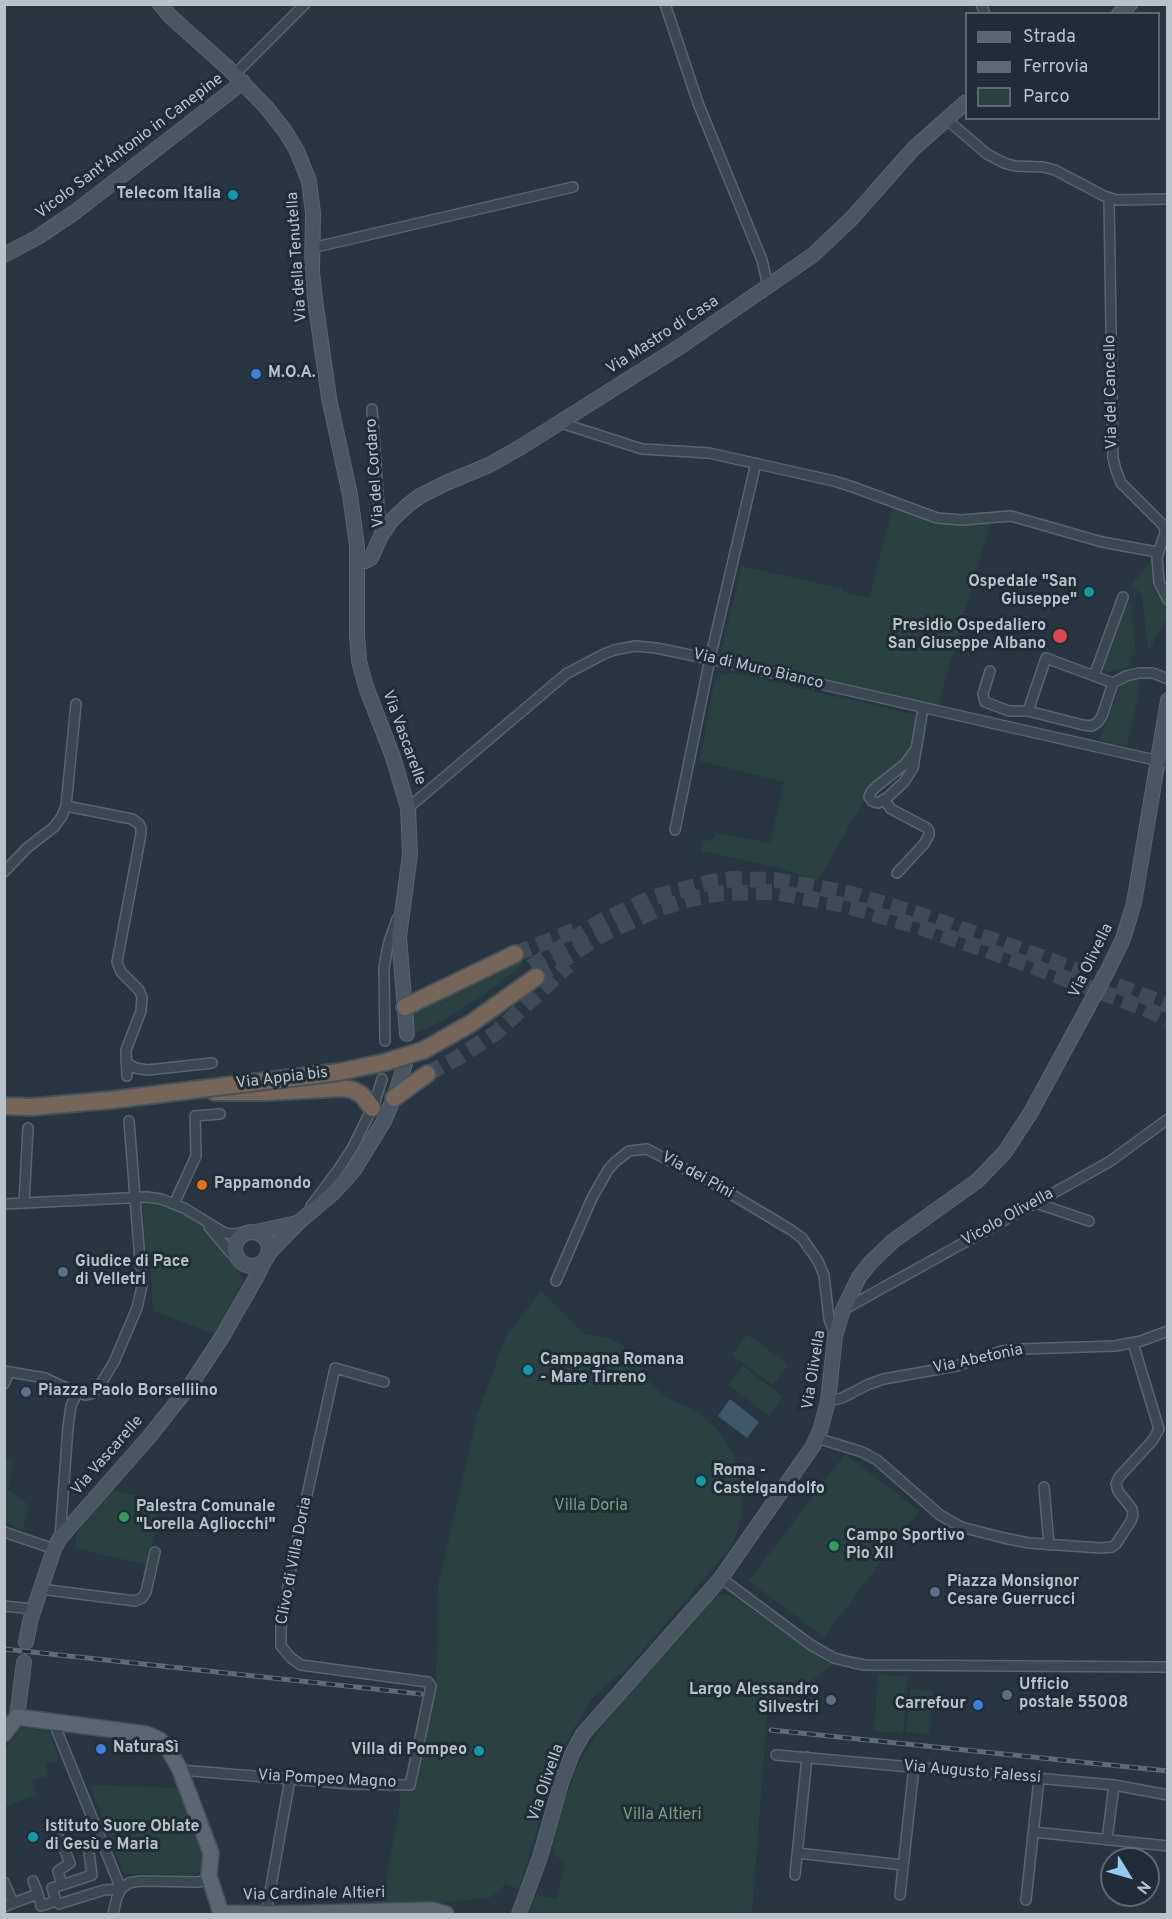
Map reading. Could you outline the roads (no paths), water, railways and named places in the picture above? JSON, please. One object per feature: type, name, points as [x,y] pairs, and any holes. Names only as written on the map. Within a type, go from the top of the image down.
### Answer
[{"type":"highway","points":[[405,1007],[515,954]]},
{"type":"highway","name":"Via Appia bis","points":[[4,1095],[111,1095],[181,1092],[339,1071],[386,1062],[533,972]]},
{"type":"highway","name":"Via Appia bis","points":[[4,1106],[31,1107],[331,1062],[381,1052],[417,1041]]},
{"type":"highway","points":[[394,1098],[427,1074]]},
{"type":"highway","points":[[181,1092],[240,1093],[348,1089],[362,1095],[372,1108]]},
{"type":"main road","points":[[4,1734],[11,1716],[146,1734],[160,1740],[169,1750],[180,1770],[211,1854],[209,1876]]},
{"type":"main road","name":"Via Cardinale Altieri","points":[[209,1876],[221,1913],[431,1910],[446,1914]]},
{"type":"street","name":"Via della Tenutella","points":[[160,4],[170,16],[239,78],[273,116],[297,151],[309,181],[315,296],[327,412],[350,495],[358,561]]},
{"type":"street","points":[[239,78],[305,4]]},
{"type":"street","points":[[665,4],[698,103],[759,253],[768,286]]},
{"type":"street","name":"Vicolo Sant'Antonio in Canepine","points":[[4,255],[38,237],[75,212],[239,78]]},
{"type":"street","name":"Via Mastro di Casa","points":[[358,561],[371,558],[381,537],[397,514],[420,496],[505,457],[561,423],[681,346],[831,240],[908,154],[965,103]]},
{"type":"street","points":[[946,119],[987,154],[999,161],[1015,166],[1055,170],[1108,198],[1167,199]]},
{"type":"street","points":[[312,248],[573,187]]},
{"type":"street","name":"Via del Cancello","points":[[1108,198],[1113,458],[1121,483],[1164,526],[1165,533],[1157,552],[1159,582],[1167,600]]},
{"type":"street","name":"Via del Cordaro","points":[[372,409],[381,537]]},
{"type":"street","points":[[561,423],[642,449],[709,453],[847,485],[937,518],[962,520],[1011,516],[1102,542],[1157,552]]},
{"type":"street","points":[[675,830],[710,659],[756,464]]},
{"type":"street","name":"Via Vascarelle","points":[[358,561],[359,661],[366,687],[393,757],[408,808],[410,854],[399,937],[405,1007],[417,1041]]},
{"type":"street","points":[[1094,676],[1123,597]]},
{"type":"street","name":"Via di Muro Bianco","points":[[408,808],[560,679],[587,662],[614,650],[634,646],[710,659],[1162,762]]},
{"type":"street","points":[[1028,711],[1046,658],[1113,683]]},
{"type":"street","points":[[990,671],[983,694],[985,702],[989,705],[1009,711],[1028,711],[1092,726],[1101,719],[1113,683],[1126,676],[1139,673],[1153,673],[1167,679]]},
{"type":"street","name":"Via Olivella","points":[[519,1914],[540,1857],[561,1783],[572,1754],[584,1734],[722,1578],[818,1438],[828,1401],[835,1336],[843,1310],[856,1282],[871,1262],[907,1230],[982,1177],[1005,1152],[1031,1112],[1107,972],[1125,933],[1137,887],[1162,762],[1167,700]]},
{"type":"street","points":[[4,872],[27,848],[58,822],[66,806],[76,704]]},
{"type":"street","points":[[915,750],[905,764],[871,792],[869,797],[872,801],[878,803],[884,800],[904,782],[913,768],[923,708]]},
{"type":"street","points":[[884,800],[891,809],[929,831],[924,844],[897,873]]},
{"type":"street","points":[[66,806],[132,819],[141,828],[117,962],[121,972],[139,990],[142,997],[141,1011],[126,1050],[127,1076]]},
{"type":"street","points":[[385,1041],[385,961],[389,940],[401,912]]},
{"type":"street","points":[[126,1062],[135,1068],[148,1070],[212,1063]]},
{"type":"street","name":"Via Vascarelle","points":[[26,1642],[33,1609],[57,1544],[184,1394],[211,1356],[266,1257],[298,1222],[332,1194],[354,1170],[375,1137],[394,1098],[405,1064]]},
{"type":"street","points":[[298,1222],[339,1170],[353,1147],[372,1108],[382,1079]]},
{"type":"street","points":[[174,1204],[196,1156],[195,1116],[220,1114]]},
{"type":"street","name":"Vicolo Olivella","points":[[843,1310],[1124,1152],[1167,1119]]},
{"type":"street","points":[[4,1384],[7,1371],[45,1378],[77,1393],[91,1394],[103,1382],[119,1353],[140,1301],[142,1280],[129,1121]]},
{"type":"street","points":[[24,1203],[28,1128]]},
{"type":"street","name":"Via dei Pini","points":[[556,1281],[592,1198],[608,1170],[629,1151],[647,1149],[716,1185],[802,1238],[818,1261],[824,1275],[829,1319],[835,1336]]},
{"type":"street","points":[[4,1204],[154,1198],[189,1210],[225,1233],[261,1235],[268,1244],[266,1257],[261,1263],[252,1266],[240,1261],[204,1221]]},
{"type":"street","points":[[1036,1203],[1089,1221]]},
{"type":"street","name":"Via Vascarelle","points":[[251,1233],[298,1222]]},
{"type":"street","points":[[240,1261],[235,1249],[236,1244],[241,1235],[251,1233]]},
{"type":"street","name":"Via Vascarelle","points":[[240,1261],[247,1279],[240,1305]]},
{"type":"street","name":"Via Abetonia","points":[[828,1401],[842,1398],[884,1379],[956,1366],[1002,1352],[1021,1349],[1097,1348],[1133,1343],[1167,1331]]},
{"type":"street","points":[[818,1438],[862,1452],[877,1460],[933,1510],[961,1527],[1004,1539],[1049,1545],[1112,1547],[1133,1515],[1130,1506],[1118,1491],[1117,1481],[1153,1440],[1159,1429],[1133,1343]]},
{"type":"street","name":"Clivo di Villa Doria","points":[[384,1382],[335,1368],[292,1563],[281,1627],[281,1646],[291,1658],[301,1665],[426,1680],[431,1686]]},
{"type":"street","points":[[4,1532],[57,1544],[70,1411],[77,1393]]},
{"type":"street","points":[[1044,1487],[1049,1545]]},
{"type":"street","points":[[40,1589],[135,1601],[142,1598],[146,1592],[155,1552]]},
{"type":"street","points":[[722,1578],[811,1645],[834,1658],[854,1663],[1167,1667]]},
{"type":"street","points":[[4,1606],[33,1609]]},
{"type":"street","points":[[11,1716],[24,1662]]},
{"type":"street","name":"Via Pompeo Magno","points":[[180,1770],[351,1784],[410,1785],[431,1686]]},
{"type":"street","points":[[58,1722],[57,1731],[121,1889]]},
{"type":"street","name":"Via Augusto Falessi","points":[[776,1755],[1114,1785],[1167,1795]]},
{"type":"street","points":[[795,1875],[807,1757]]},
{"type":"street","points":[[900,1895],[914,1767]]},
{"type":"street","points":[[266,1914],[290,1779]]},
{"type":"street","points":[[1026,1900],[1039,1779]]},
{"type":"street","points":[[1107,1840],[1114,1785]]},
{"type":"street","points":[[1034,1832],[1167,1846]]},
{"type":"street","points":[[60,1839],[70,1863],[58,1870],[62,1885]]},
{"type":"street","points":[[50,1914],[52,1888],[92,1875],[88,1845]]},
{"type":"street","points":[[797,1853],[903,1865]]},
{"type":"street","points":[[113,1914],[121,1889],[129,1883],[198,1882],[209,1876]]},
{"type":"street","points":[[33,1881],[41,1906],[51,1902],[59,1904],[104,1890],[121,1889]]},
{"type":"street","points":[[4,1882],[9,1905],[38,1894]]},
{"type":"water","points":[[730,1399],[759,1422],[747,1438],[718,1416]]},
{"type":"tunnel","points":[[531,967],[600,922],[651,898],[711,882],[733,879],[776,880],[848,893],[927,917],[1168,1005]]},
{"type":"tunnel","points":[[536,977],[605,933],[658,909],[690,899],[723,893],[775,892],[844,905],[923,928],[1029,965],[1168,1019]]},
{"type":"tunnel","points":[[515,954],[574,931]]},
{"type":"tunnel","points":[[427,1074],[459,1057],[497,1032],[568,965]]},
{"type":"railway","points":[[4,1649],[421,1694]]},
{"type":"railway","points":[[771,1730],[1168,1771]]},
{"type":"place","name":"Telecom Italia","points":[[233,195]]},
{"type":"place","name":"M.O.A.","points":[[256,374]]},
{"type":"place","name":"Ospedale \"San Giuseppe\"","points":[[1089,592]]},
{"type":"place","name":"Presidio Ospedaliero San Giuseppe Albano","points":[[1060,636]]},
{"type":"place","name":"Pappamondo","points":[[202,1185]]},
{"type":"place","name":"Giudice di Pace di Velletri","points":[[63,1272]]},
{"type":"place","name":"Campagna Romana - Mare Tirreno","points":[[528,1370]]},
{"type":"place","name":"Piazza Paolo Borselliino","points":[[26,1392]]},
{"type":"place","name":"Roma - Castelgandolfo","points":[[701,1481]]},
{"type":"place","name":"Palestra Comunale \"Lorella Agliocchi\"","points":[[124,1517]]},
{"type":"place","name":"Campo Sportivo Pio XII","points":[[834,1546]]},
{"type":"place","name":"Piazza Monsignor Cesare Guerrucci","points":[[935,1592]]},
{"type":"place","name":"Ufficio postale 55008","points":[[1007,1695]]},
{"type":"place","name":"Largo Alessandro Silvestri","points":[[831,1700]]},
{"type":"place","name":"Carrefour","points":[[978,1705]]},
{"type":"place","name":"NaturaSì","points":[[101,1749]]},
{"type":"place","name":"Villa di Pompeo","points":[[479,1751]]},
{"type":"place","name":"Istituto Suore Oblate di Gesù e Maria","points":[[33,1837]]},
{"type":"park label","name":"Villa Doria","points":[[591,1507]]},
{"type":"park label","name":"Villa Altieri","points":[[662,1816]]}]
